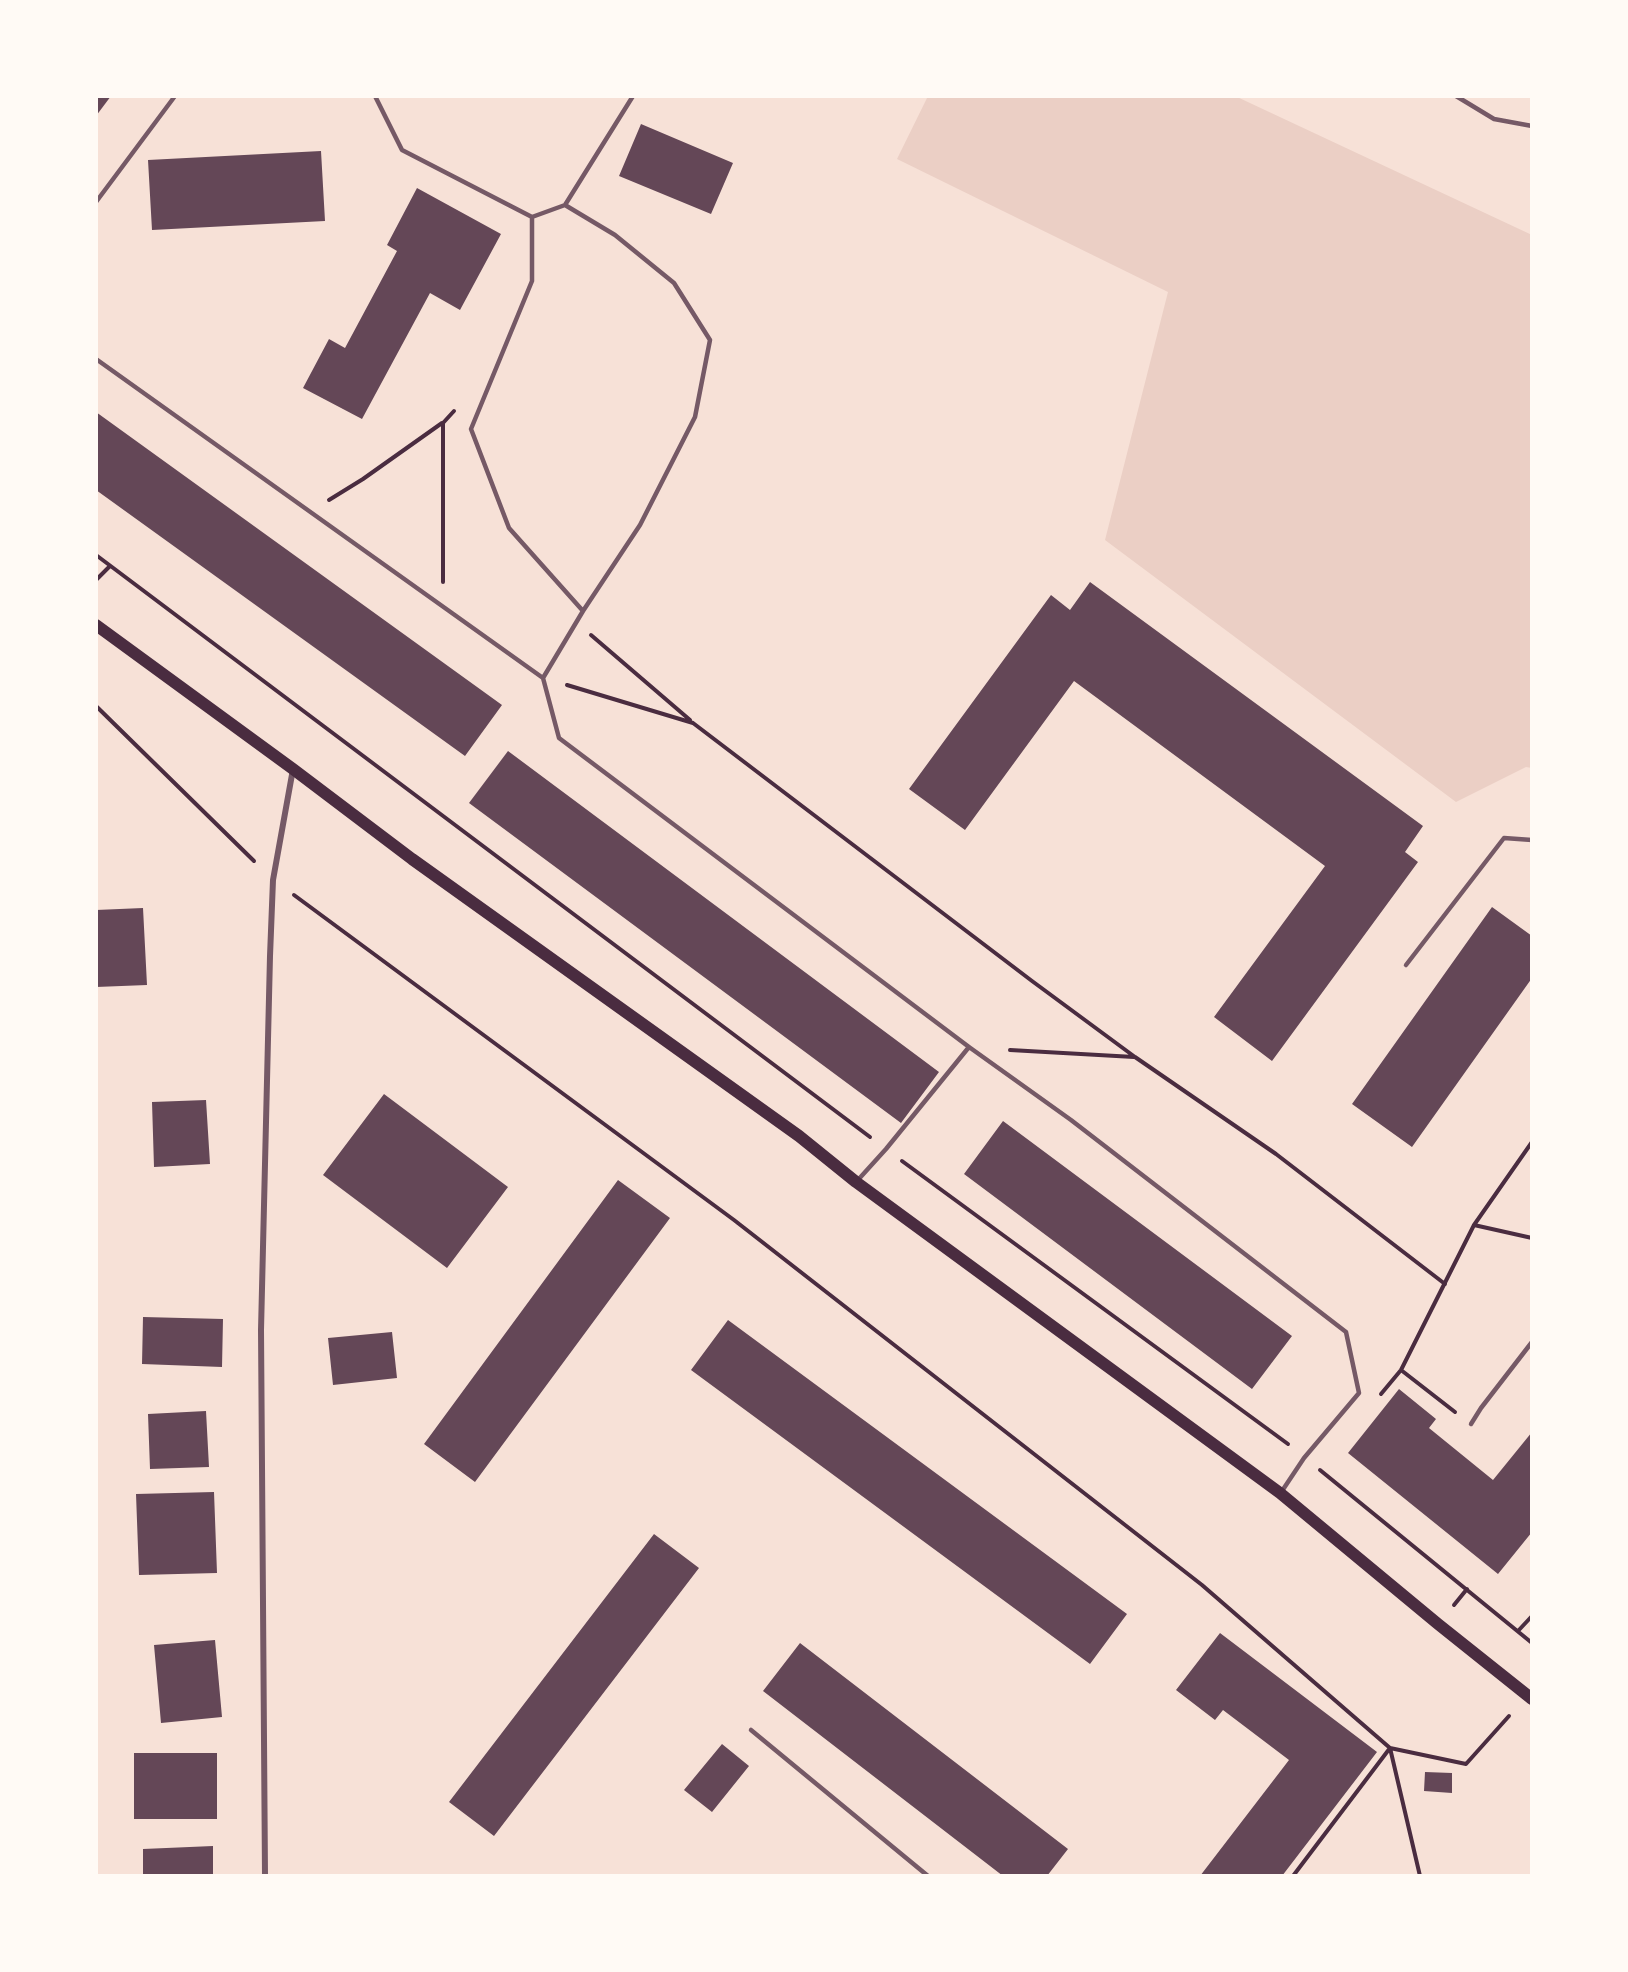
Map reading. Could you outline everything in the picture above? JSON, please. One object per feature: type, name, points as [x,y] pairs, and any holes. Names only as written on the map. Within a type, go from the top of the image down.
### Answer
[{"type":"main road","points":[[96,625],[421,866],[800,1136],[856,1182],[1280,1493],[1532,1699]]},
{"type":"street","points":[[265,1876],[261,1330],[270,956],[273,880],[293,769]]},
{"type":"lane","points":[[96,201],[175,96]]},
{"type":"lane","points":[[375,96],[402,150],[532,218],[565,205],[633,96]]},
{"type":"lane","points":[[1456,96],[1494,119],[1532,126]]},
{"type":"lane","points":[[543,678],[576,622],[640,525],[695,417],[710,340],[674,283],[615,235],[565,205]]},
{"type":"lane","points":[[532,218],[532,281],[471,429],[509,528],[583,611]]},
{"type":"lane","points":[[96,359],[543,678],[559,738],[969,1047],[1071,1120],[1346,1332],[1359,1393],[1304,1458],[1280,1493]]},
{"type":"lane","points":[[1406,965],[1504,837],[1532,840]]},
{"type":"lane","points":[[856,1182],[886,1149],[969,1047]]},
{"type":"lane","points":[[1471,1424],[1532,1342]]},
{"type":"lane","points":[[751,1730],[928,1876]]},
{"type":"path","points":[[310,512],[363,480],[443,423],[456,409]]},
{"type":"path","points":[[443,423],[443,607]]},
{"type":"path","points":[[96,555],[886,1149],[1304,1458],[1532,1643]]},
{"type":"path","points":[[96,580],[110,566]]},
{"type":"path","points":[[576,622],[693,723],[1032,981],[1135,1057],[1276,1154],[1445,1284]]},
{"type":"path","points":[[543,678],[693,723]]},
{"type":"path","points":[[96,706],[273,880],[734,1220],[1203,1585],[1390,1748],[1466,1764],[1509,1716]]},
{"type":"path","points":[[969,1047],[1135,1057]]},
{"type":"path","points":[[1379,1397],[1401,1370],[1474,1225],[1532,1142]]},
{"type":"path","points":[[1474,1225],[1532,1238]]},
{"type":"path","points":[[1518,1631],[1532,1616]]},
{"type":"path","points":[[1293,1876],[1390,1748]]},
{"type":"path","points":[[1390,1748],[1420,1876]]},
{"type":"shaded area","points":[[928,96],[1235,96],[1532,235],[1532,768],[1526,767],[1456,802],[1105,540],[1168,292],[897,159]]},
{"type":"building","points":[[96,96],[111,96],[96,116]]},
{"type":"building","points":[[641,124],[733,163],[711,214],[619,176]]},
{"type":"building","points":[[321,151],[325,221],[152,230],[148,160]]},
{"type":"building","points":[[417,188],[501,234],[460,310],[430,293],[362,419],[303,388],[329,339],[345,348],[397,251],[387,245]]},
{"type":"building","points":[[96,412],[502,705],[465,756],[96,490]]},
{"type":"building","points":[[1090,582],[1423,826],[1405,852],[1418,862],[1272,1061],[1214,1017],[1325,866],[1074,681],[965,830],[909,789],[1051,595],[1070,610]]},
{"type":"building","points":[[508,751],[939,1072],[901,1123],[469,803]]},
{"type":"building","points":[[1492,907],[1532,936],[1532,978],[1412,1147],[1352,1104]]},
{"type":"building","points":[[143,908],[147,985],[96,987],[96,910]]},
{"type":"building","points":[[384,1094],[508,1187],[447,1268],[323,1175]]},
{"type":"building","points":[[206,1100],[210,1164],[154,1167],[152,1102]]},
{"type":"building","points":[[1003,1121],[1292,1336],[1252,1389],[964,1174]]},
{"type":"building","points":[[618,1180],[670,1218],[475,1482],[424,1444]]},
{"type":"building","points":[[143,1317],[223,1319],[222,1367],[142,1364]]},
{"type":"building","points":[[728,1320],[1127,1614],[1090,1664],[691,1370]]},
{"type":"building","points":[[392,1332],[397,1378],[333,1385],[328,1338]]},
{"type":"building","points":[[1399,1389],[1436,1419],[1429,1428],[1493,1480],[1532,1432],[1532,1532],[1498,1574],[1348,1453]]},
{"type":"building","points":[[206,1411],[209,1467],[150,1469],[148,1414]]},
{"type":"building","points":[[214,1492],[217,1573],[139,1575],[136,1494]]},
{"type":"building","points":[[654,1534],[699,1568],[494,1836],[449,1802]]},
{"type":"building","points":[[1220,1633],[1377,1752],[1282,1876],[1200,1876],[1289,1760],[1223,1710],[1215,1720],[1176,1690]]},
{"type":"building","points":[[215,1640],[222,1717],[161,1723],[154,1645]]},
{"type":"building","points":[[800,1643],[1068,1849],[1047,1876],[1003,1876],[763,1691]]},
{"type":"building","points":[[722,1744],[749,1766],[712,1812],[684,1790]]},
{"type":"building","points":[[134,1753],[217,1753],[217,1819],[134,1819]]},
{"type":"building","points":[[1425,1772],[1452,1773],[1452,1793],[1424,1791]]},
{"type":"building","points":[[213,1846],[213,1876],[143,1876],[143,1849]]}]
